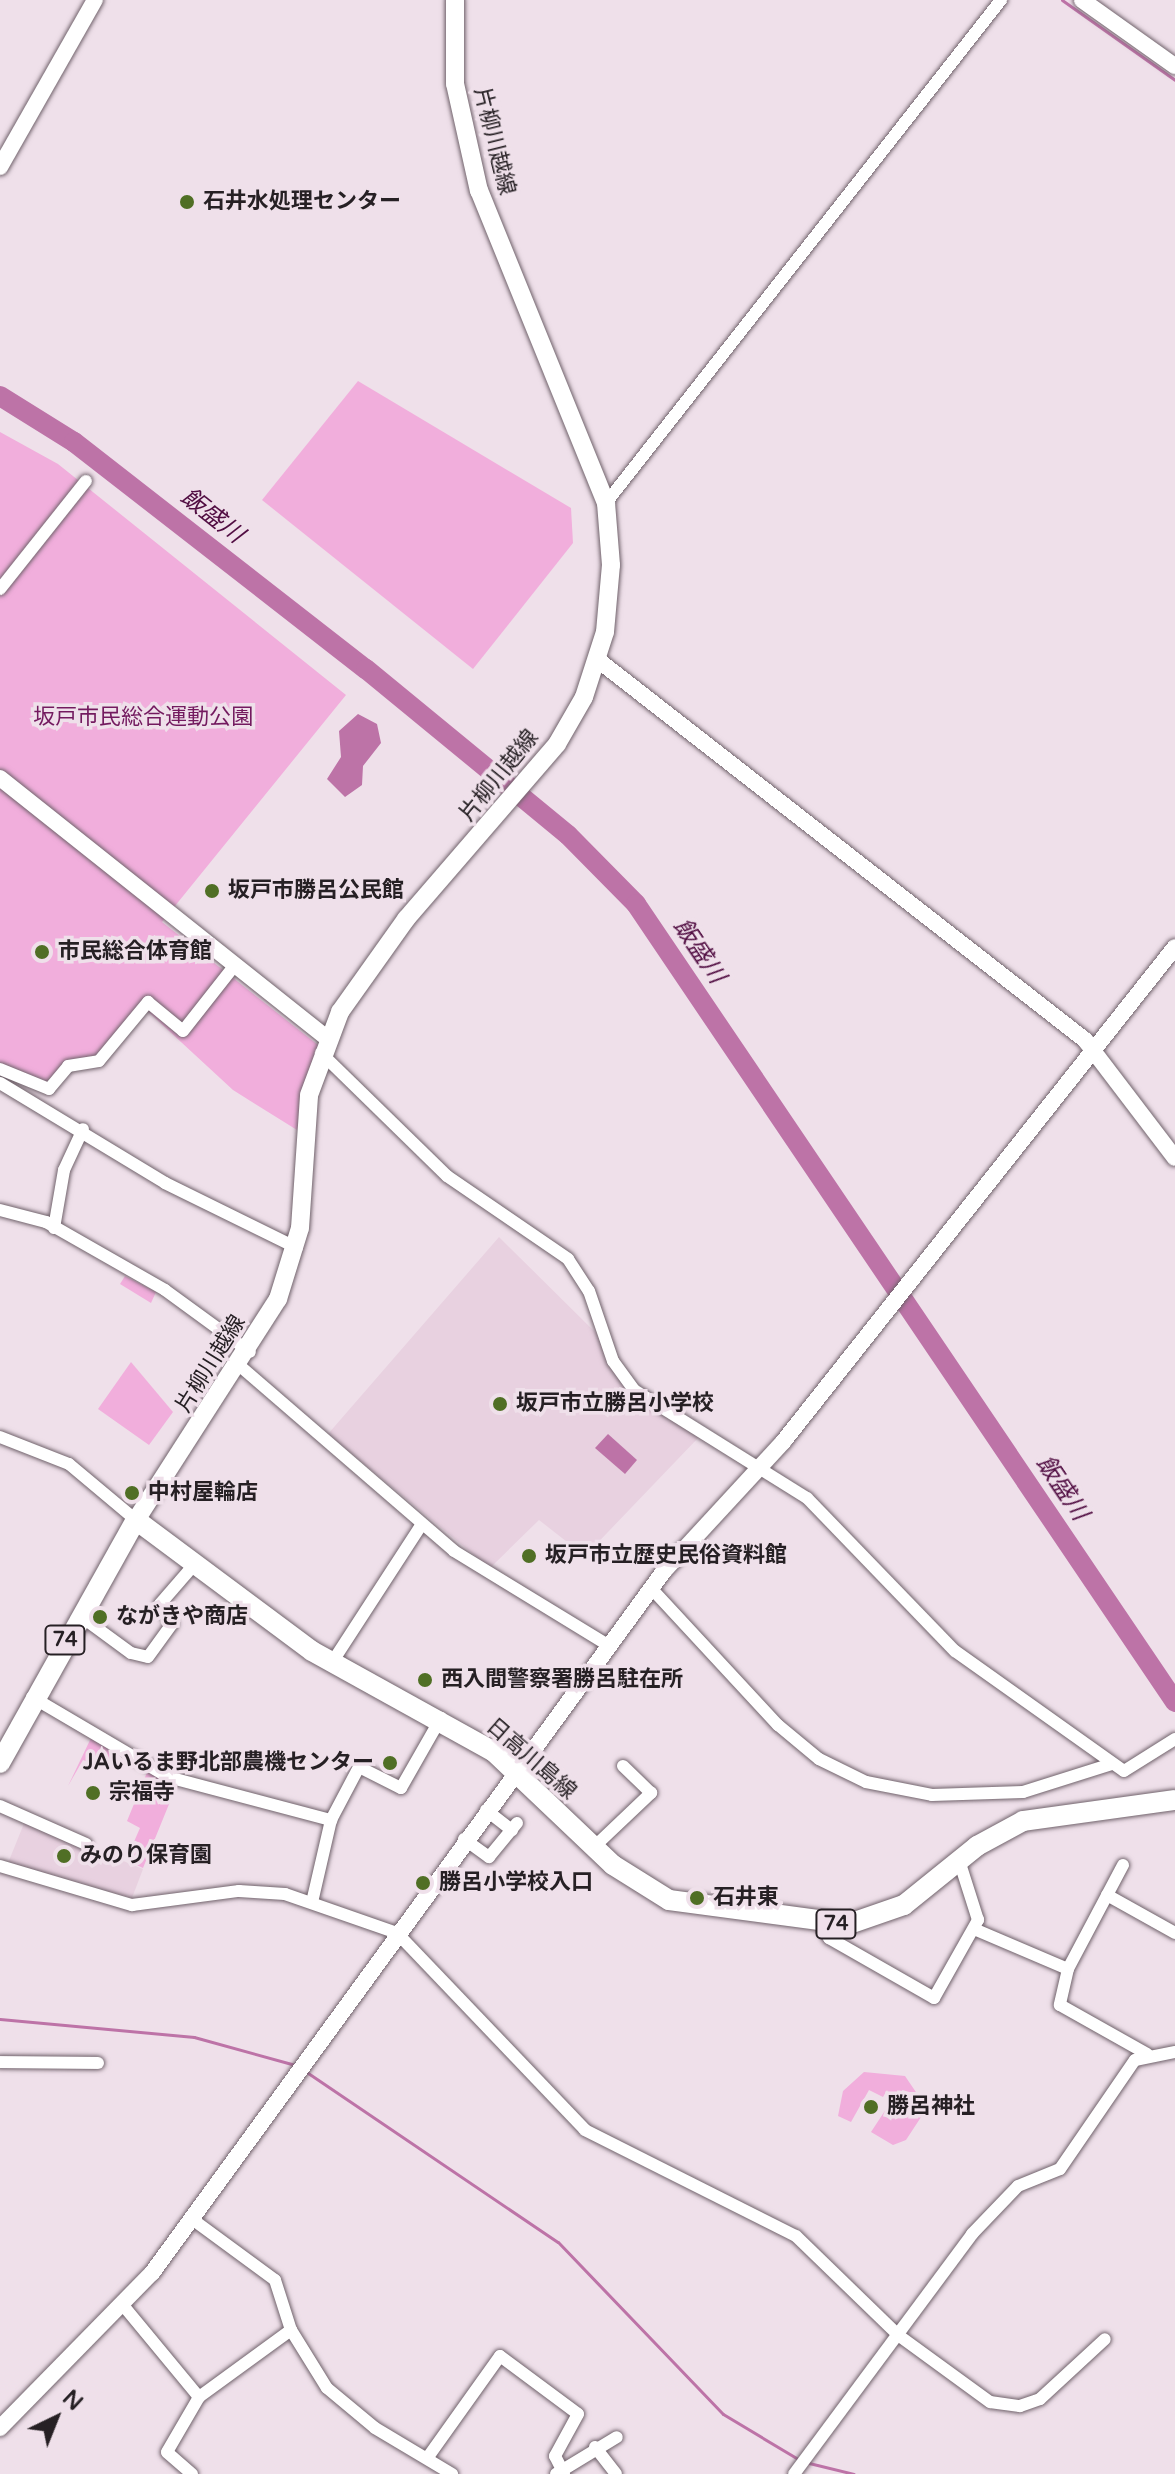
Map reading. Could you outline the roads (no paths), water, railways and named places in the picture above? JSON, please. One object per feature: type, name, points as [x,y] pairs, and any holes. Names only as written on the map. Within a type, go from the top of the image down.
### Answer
[{"type":"main road","name":"片柳川越線","points":[[136,1520],[246,1359],[297,1248],[304,1132],[324,1046],[397,930],[533,776],[598,660],[611,565],[606,503],[479,191],[455,84],[455,0]]},
{"type":"main road","name":"日高川島線","points":[[136,1520],[192,1567],[333,1661],[441,1718],[514,1770],[594,1847],[669,1900],[820,1924],[892,1911],[999,1832],[1045,1814],[1175,1800]]},
{"type":"main road","name":"74","points":[[0,1763],[32,1697],[136,1520]]},
{"type":"street","points":[[0,167],[95,0]]},
{"type":"street","points":[[606,503],[1001,0]]},
{"type":"street","points":[[1085,1],[1175,66]]},
{"type":"street","points":[[0,589],[86,481]]},
{"type":"street","points":[[598,660],[1093,1049],[1175,1158]]},
{"type":"street","points":[[0,778],[235,965],[324,1046],[447,1176],[568,1259],[589,1291],[613,1361],[634,1390],[762,1466],[841,1529],[955,1651],[1112,1764],[1128,1770],[1174,1740]]},
{"type":"street","points":[[0,2428],[122,2304],[192,2219],[514,1770],[651,1588],[762,1466],[1175,947]]},
{"type":"street","points":[[0,1069],[49,1089],[68,1066],[99,1061],[148,1002],[183,1031],[235,965]]},
{"type":"street","points":[[0,1083],[83,1129],[190,1197],[297,1248]]},
{"type":"street","points":[[54,1228],[64,1170],[83,1129]]},
{"type":"street","points":[[0,1210],[54,1228],[165,1290],[246,1359],[422,1524],[473,1566],[608,1645]]},
{"type":"street","points":[[0,1437],[69,1464],[136,1520]]},
{"type":"street","points":[[333,1661],[422,1524]]},
{"type":"street","points":[[79,1615],[131,1653],[148,1657],[172,1624],[160,1604],[192,1567]]},
{"type":"street","points":[[651,1588],[778,1725],[819,1759],[866,1782],[932,1795],[1031,1792],[1112,1764]]},
{"type":"street","points":[[32,1697],[168,1777],[331,1820]]},
{"type":"street","points":[[312,1902],[331,1820],[359,1767],[401,1788],[441,1718]]},
{"type":"street","points":[[594,1847],[651,1793],[623,1766]]},
{"type":"street","points":[[0,1806],[86,1844]]},
{"type":"street","points":[[464,1839],[489,1857],[515,1826],[486,1810]]},
{"type":"street","points":[[820,1924],[829,1938],[934,1998],[974,1929],[978,1912],[959,1860]]},
{"type":"street","points":[[1123,1865],[1068,1969],[1060,2005],[1147,2054],[1175,2052]]},
{"type":"street","points":[[0,1866],[132,1905],[239,1891],[312,1902],[397,1933],[585,2130],[796,2236],[898,2335],[969,2390],[1020,2406],[1054,2389],[1105,2339]]},
{"type":"street","points":[[1107,1895],[1175,1933]]},
{"type":"street","points":[[974,1929],[1068,1969]]},
{"type":"street","points":[[794,2474],[962,2246],[1018,2186],[1060,2169],[1119,2077],[1147,2054]]},
{"type":"street","points":[[0,2062],[98,2063]]},
{"type":"street","points":[[192,2219],[275,2280],[291,2330],[327,2388],[375,2428],[452,2474]]},
{"type":"street","points":[[122,2304],[199,2397]]},
{"type":"street","points":[[192,2474],[167,2452],[199,2397],[291,2330]]},
{"type":"street","points":[[428,2457],[500,2356],[578,2414],[555,2456],[560,2473],[595,2447],[617,2437]]},
{"type":"street","points":[[595,2447],[616,2474]]},
{"type":"waterway","points":[[1062,0],[1175,80]]},
{"type":"waterway","name":"飯盛川","points":[[0,396],[74,442],[366,669],[568,835],[636,904],[1175,1702]]},
{"type":"waterway","points":[[0,2019],[194,2037],[295,2065]]},
{"type":"waterway","points":[[305,2071],[558,2242],[723,2414],[798,2459]]},
{"type":"waterway","points":[[809,2463],[854,2474]]},
{"type":"place","name":"石井水処理センター","points":[[187,202]]},
{"type":"place","name":"坂戸市勝呂公民館","points":[[212,891]]},
{"type":"place","name":"市民総合体育館","points":[[42,952]]},
{"type":"place","name":"坂戸市立勝呂小学校","points":[[500,1404]]},
{"type":"place","name":"中村屋輪店","points":[[132,1493]]},
{"type":"place","name":"坂戸市立歴史民俗資料館","points":[[529,1556]]},
{"type":"place","name":"ながきや商店","points":[[100,1617]]},
{"type":"place","name":"西入間警察署勝呂駐在所","points":[[425,1680]]},
{"type":"place","name":"JAいるま野北部農機センター","points":[[390,1763]]},
{"type":"place","name":"宗福寺","points":[[93,1793]]},
{"type":"place","name":"みのり保育園","points":[[64,1856]]},
{"type":"place","name":"勝呂小学校入口","points":[[423,1883]]},
{"type":"place","name":"石井東","points":[[697,1898]]},
{"type":"place","name":"勝呂神社","points":[[871,2107]]},
{"type":"park label","name":"坂戸市民総合運動公園","points":[[143,718]]}]
